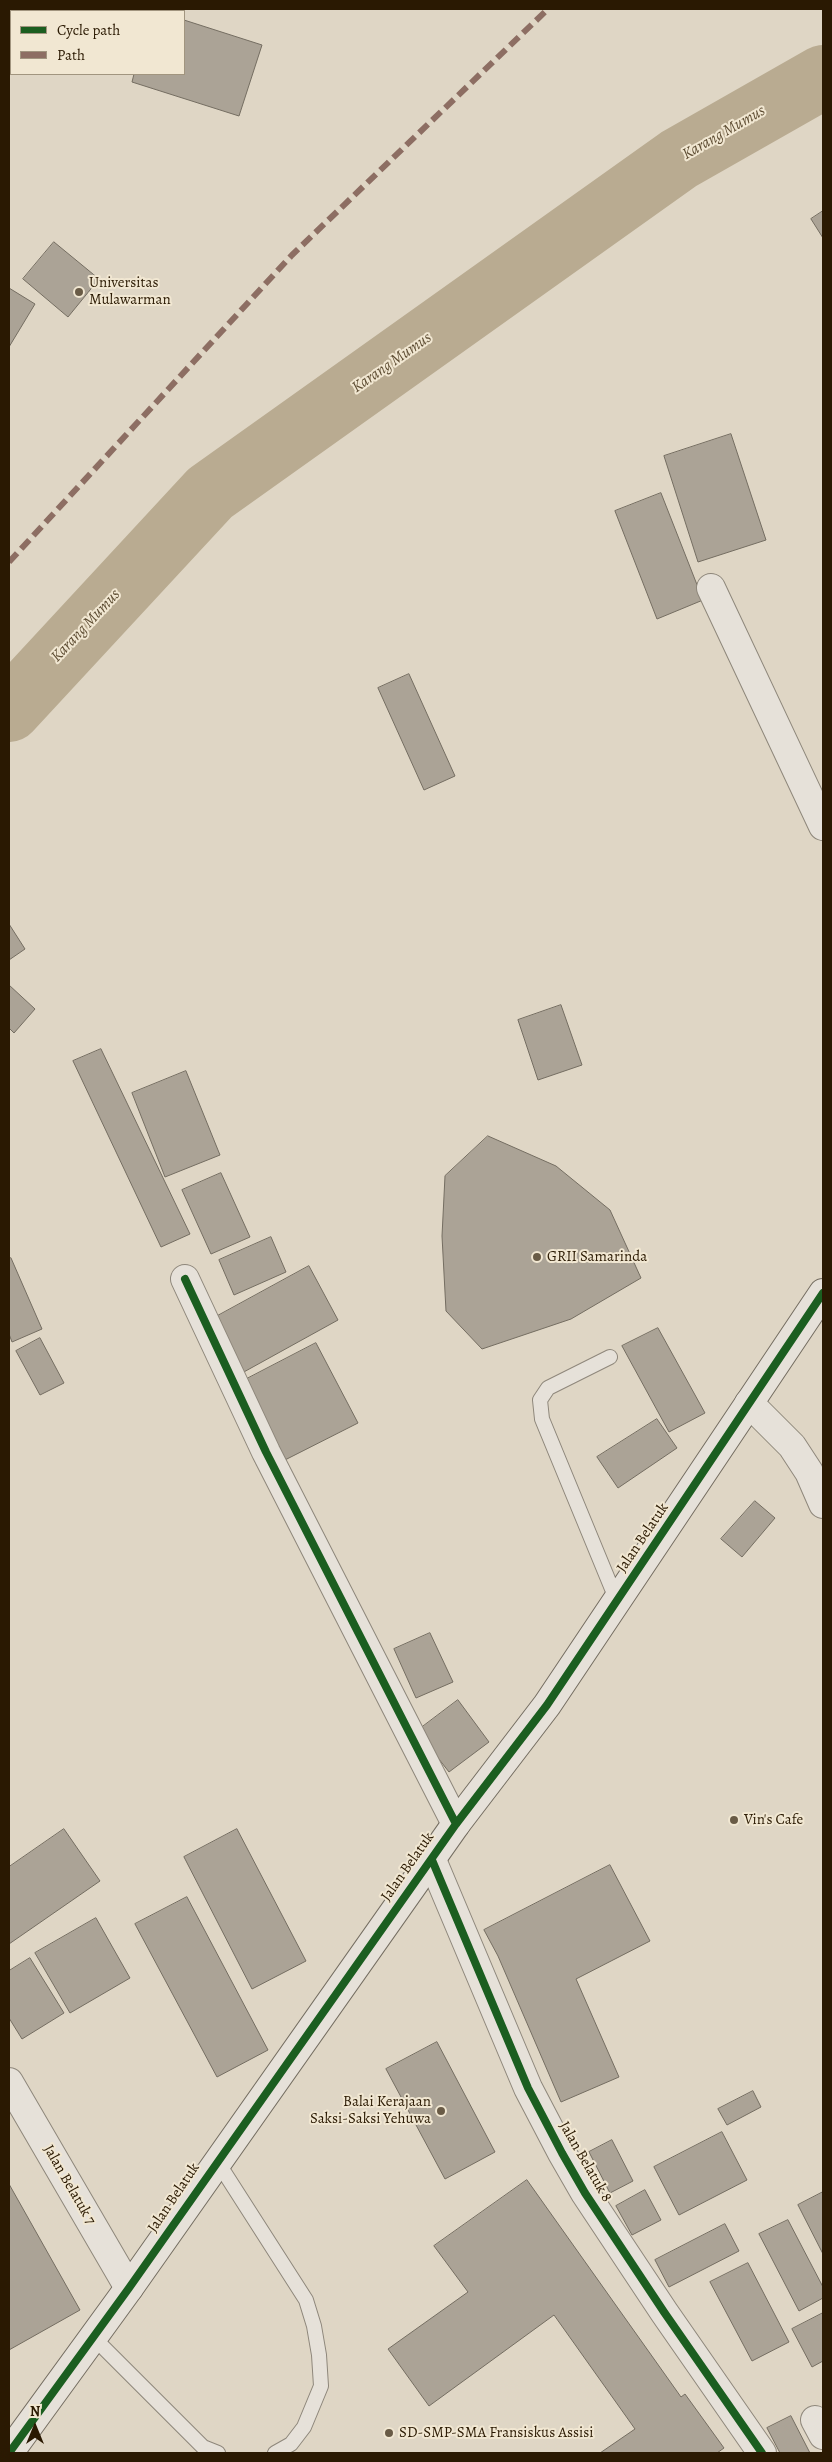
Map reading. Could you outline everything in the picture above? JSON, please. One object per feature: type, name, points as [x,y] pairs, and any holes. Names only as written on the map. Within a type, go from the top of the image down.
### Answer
[{"type":"street","points":[[711,588],[823,826]]},
{"type":"street","points":[[185,1279],[266,1452],[456,1824]]},
{"type":"street","name":"Jalan Belatuk","points":[[9,2453],[94,2338],[456,1824],[547,1705],[823,1293]]},
{"type":"street","points":[[749,1403],[792,1446],[809,1472],[823,1504]]},
{"type":"street","name":"Jalan Belatuk 8","points":[[432,1860],[528,2088],[562,2153],[664,2312],[762,2453]]},
{"type":"street","name":"Jalan Belatuk 7","points":[[9,2082],[129,2288]]},
{"type":"lane","points":[[610,1357],[548,1388],[540,1400],[542,1419],[617,1601]]},
{"type":"lane","points":[[217,2161],[306,2300],[314,2326],[319,2355],[321,2386],[304,2427],[291,2444],[275,2453]]},
{"type":"lane","points":[[94,2338],[203,2447],[218,2453]]},
{"type":"building","points":[[185,20],[262,45],[239,116],[132,82],[134,75],[185,75]]},
{"type":"building","points":[[823,211],[823,238],[811,219]]},
{"type":"building","points":[[54,242],[99,279],[68,317],[23,279]]},
{"type":"building","points":[[9,288],[35,304],[9,347]]},
{"type":"building","points":[[731,434],[766,540],[698,562],[664,456]]},
{"type":"building","points":[[661,493],[703,600],[657,619],[615,511]]},
{"type":"building","points":[[409,674],[455,776],[424,790],[378,688]]},
{"type":"building","points":[[9,924],[25,949],[9,960]]},
{"type":"building","points":[[9,985],[35,1009],[14,1033],[9,1028]]},
{"type":"building","points":[[561,1005],[582,1065],[538,1080],[518,1020]]},
{"type":"building","points":[[101,1049],[190,1234],[161,1247],[73,1061]]},
{"type":"building","points":[[186,1071],[220,1155],[165,1177],[132,1093]]},
{"type":"building","name":"GRII Samarinda","points":[[488,1136],[556,1166],[610,1210],[641,1278],[571,1319],[482,1349],[446,1311],[442,1236],[445,1176]]},
{"type":"building","points":[[221,1173],[250,1237],[211,1254],[182,1190]]},
{"type":"building","points":[[271,1237],[286,1272],[234,1295],[219,1260]]},
{"type":"building","points":[[11,1258],[42,1329],[12,1342],[9,1334],[9,1259]]},
{"type":"building","points":[[309,1266],[338,1320],[242,1373],[212,1319]]},
{"type":"building","points":[[658,1328],[705,1413],[669,1432],[622,1346]]},
{"type":"building","points":[[40,1338],[64,1383],[40,1395],[16,1351]]},
{"type":"building","points":[[316,1343],[358,1423],[277,1464],[237,1384]]},
{"type":"building","points":[[657,1419],[677,1448],[618,1488],[597,1457]]},
{"type":"building","points":[[755,1501],[775,1518],[742,1557],[721,1539]]},
{"type":"building","points":[[430,1633],[453,1682],[416,1698],[394,1649]]},
{"type":"building","points":[[458,1700],[489,1742],[449,1772],[417,1731]]},
{"type":"building","points":[[64,1829],[100,1881],[9,1944],[9,1867]]},
{"type":"building","points":[[237,1829],[306,1961],[252,1989],[184,1857]]},
{"type":"building","points":[[610,1865],[650,1941],[576,1979],[619,2077],[561,2102],[498,1956],[484,1930]]},
{"type":"building","points":[[187,1897],[268,2050],[217,2077],[135,1924]]},
{"type":"building","points":[[96,1918],[130,1978],[70,2013],[35,1953]]},
{"type":"building","points":[[30,1958],[64,2013],[22,2039],[9,2018],[9,1971]]},
{"type":"building","name":"Balai Kerajaan Saksi-Saksi Yehuwa","points":[[437,2042],[495,2152],[445,2179],[386,2069]]},
{"type":"building","points":[[753,2091],[761,2107],[727,2125],[718,2109]]},
{"type":"building","points":[[722,2132],[747,2180],[679,2215],[654,2167]]},
{"type":"building","points":[[612,2140],[633,2181],[610,2193],[589,2152]]},
{"type":"building","points":[[527,2180],[681,2397],[685,2394],[724,2448],[717,2453],[600,2453],[635,2429],[554,2315],[429,2406],[388,2349],[468,2292],[434,2246]]},
{"type":"building","points":[[9,2184],[80,2310],[9,2350]]},
{"type":"building","points":[[645,2190],[661,2220],[632,2235],[616,2206]]},
{"type":"building","points":[[823,2192],[823,2254],[798,2205]]},
{"type":"building","points":[[788,2220],[823,2287],[823,2298],[799,2311],[759,2234]]},
{"type":"building","points":[[725,2224],[739,2251],[669,2287],[655,2260]]},
{"type":"building","points":[[748,2263],[789,2342],[752,2361],[710,2282]]},
{"type":"building","points":[[823,2313],[823,2361],[812,2367],[792,2329]]},
{"type":"building","points":[[791,2416],[810,2453],[780,2453],[767,2428]]},
{"type":"waterway","name":"Karang Mumus","points":[[9,710],[210,493],[679,159],[823,77]]},
{"type":"marked path","points":[[9,562],[292,255],[548,9]]},
{"type":"cycle path","points":[[185,1279],[266,1452],[456,1824]]},
{"type":"cycle path","points":[[9,2453],[129,2288],[456,1824],[547,1705],[823,1293]]},
{"type":"cycle path","points":[[432,1860],[528,2088],[562,2153],[585,2193],[664,2312],[762,2453]]},
{"type":"place","name":"Universitas Mulawarman","points":[[79,292]]},
{"type":"place","name":"GRII Samarinda","points":[[537,1257]]},
{"type":"place","name":"Vin's Cafe","points":[[734,1820]]},
{"type":"place","name":"Balai Kerajaan Saksi-Saksi Yehuwa","points":[[441,2111]]},
{"type":"place","name":"SD-SMP-SMA Fransiskus Assisi","points":[[389,2433]]}]
